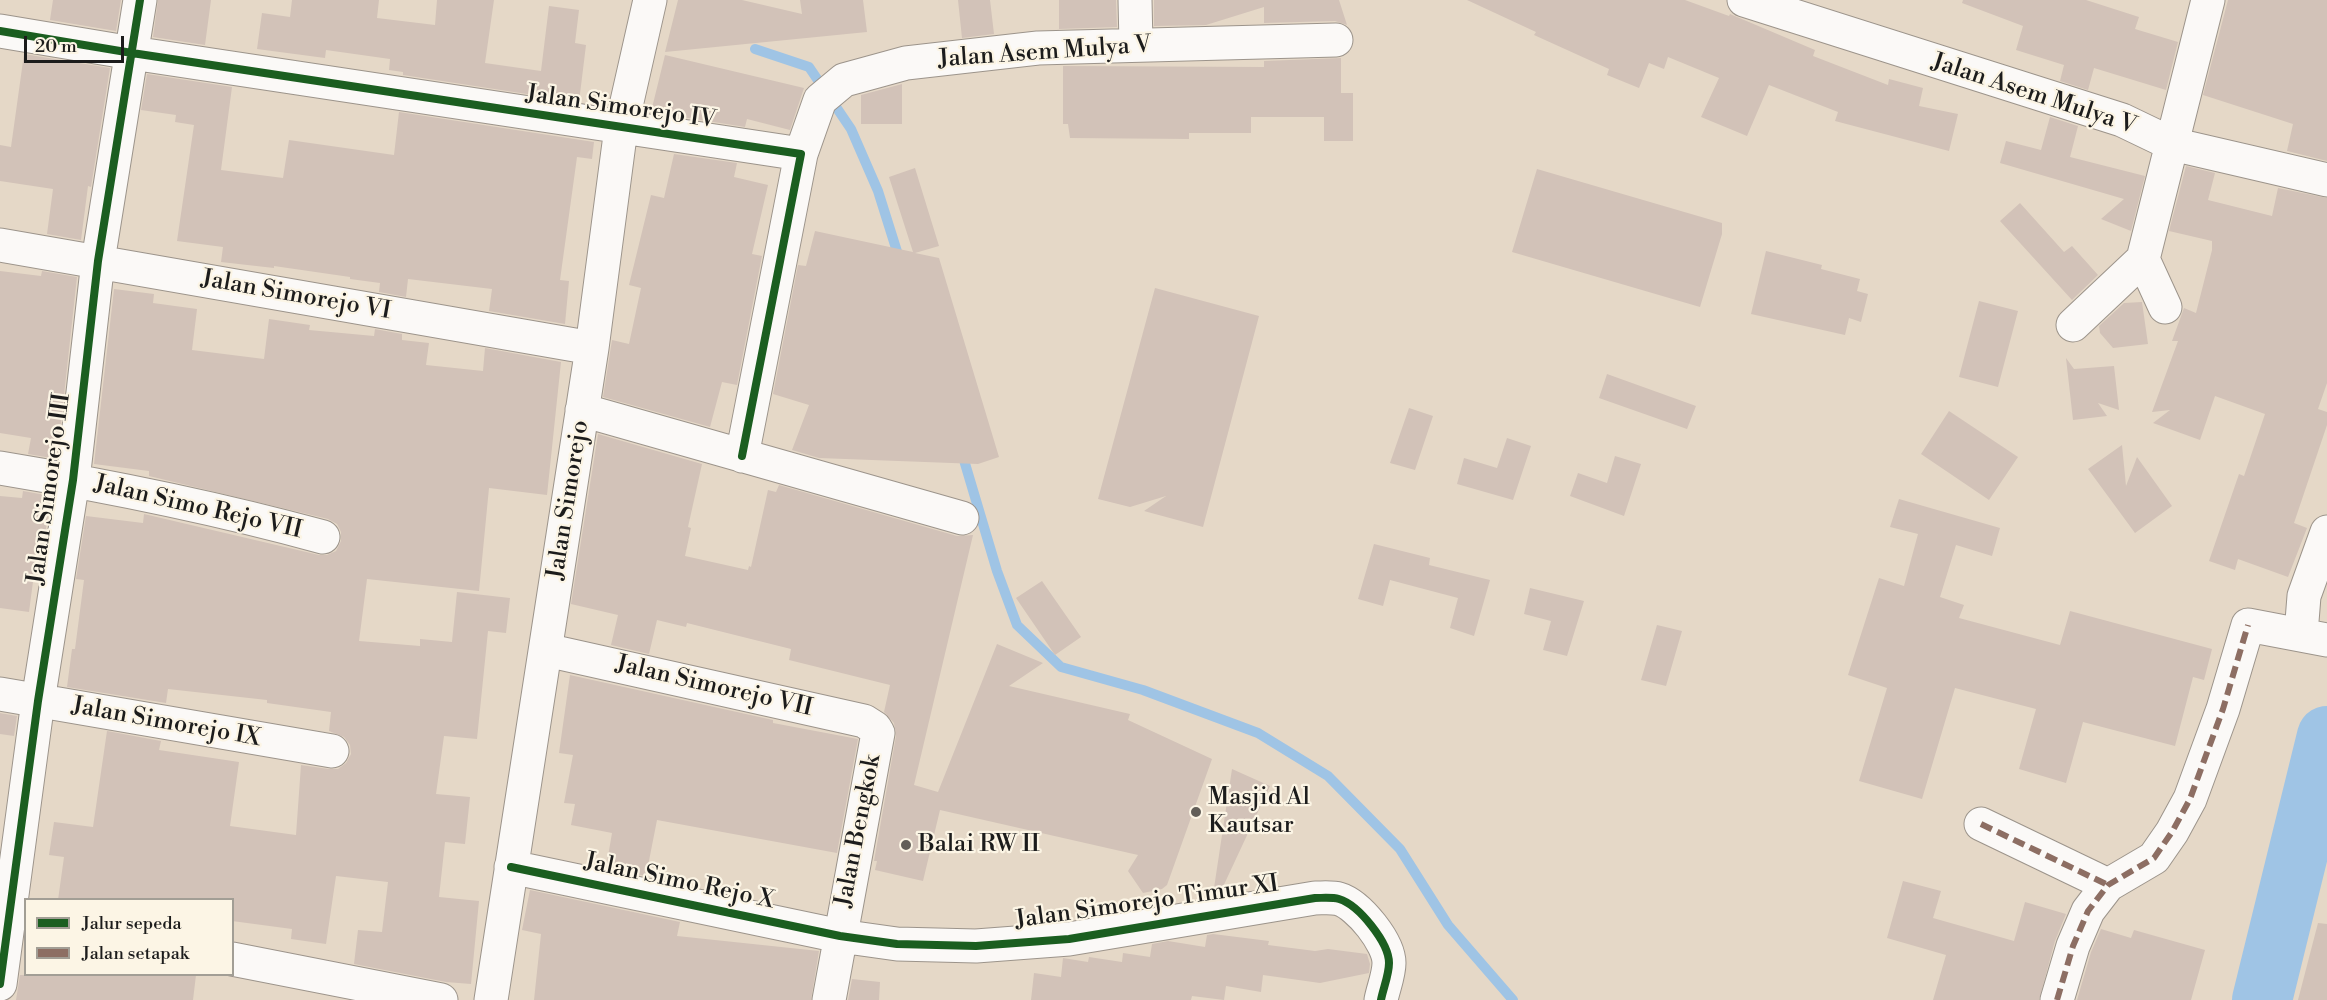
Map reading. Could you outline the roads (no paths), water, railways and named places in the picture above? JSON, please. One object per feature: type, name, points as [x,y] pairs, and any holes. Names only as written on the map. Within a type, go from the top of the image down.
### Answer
[{"type":"street","name":"Jalan Simorejo III","points":[[0,984],[12,915],[38,701],[73,480],[98,261],[141,0]]},
{"type":"street","name":"Jalan Simorejo","points":[[491,1000],[592,348],[621,128],[650,0]]},
{"type":"street","points":[[1135,0],[1136,45]]},
{"type":"street","name":"Jalan Asem Mulya V","points":[[1744,0],[2122,120],[2172,144],[2327,180]]},
{"type":"street","points":[[2073,325],[2143,259],[2208,0]]},
{"type":"street","name":"Jalan Simorejo IV","points":[[0,31],[801,154]]},
{"type":"street","name":"Jalan Asem Mulya V","points":[[801,154],[832,90],[906,63],[1038,48],[1336,40]]},
{"type":"street","points":[[742,456],[801,154]]},
{"type":"street","name":"Jalan Simorejo VI","points":[[0,245],[592,348]]},
{"type":"street","points":[[2143,259],[2165,306]]},
{"type":"street","points":[[582,410],[962,518]]},
{"type":"street","points":[[0,468],[73,480]]},
{"type":"street","name":"Jalan Simo Rejo VII","points":[[73,480],[254,518],[323,537]]},
{"type":"street","points":[[2057,1000],[2073,946],[2088,911],[2108,885],[2154,858],[2172,832],[2190,799],[2223,709],[2248,625],[2313,637],[2304,596],[2327,532]]},
{"type":"street","name":"Jalan Simorejo VII","points":[[546,650],[864,721],[875,728],[878,733]]},
{"type":"street","name":"Jalan Simorejo IX","points":[[0,694],[333,751]]},
{"type":"street","name":"Jalan Bengkok","points":[[828,1000],[878,733]]},
{"type":"street","points":[[1981,824],[2108,885]]},
{"type":"street","name":"Jalan Simo Rejo X","points":[[511,867],[840,936]]},
{"type":"street","name":"Jalan Simorejo Timur XI","points":[[840,936],[897,944],[976,946],[1058,940],[1315,897],[1339,899],[1352,906],[1366,919],[1385,947],[1389,963],[1381,1000]]},
{"type":"street","points":[[234,959],[441,1000]]},
{"type":"waterway","points":[[755,49],[809,67],[851,129],[878,191],[900,261]]},
{"type":"waterway","points":[[961,450],[997,571],[1017,625],[1061,667],[1143,690],[1258,733],[1328,776],[1400,849],[1448,925],[1513,1000]]},
{"type":"waterway","points":[[2262,1000],[2327,736]]},
{"type":"place","name":"Masjid Al Kautsar","points":[[1196,812]]},
{"type":"place","name":"Balai RW II","points":[[906,845]]}]
